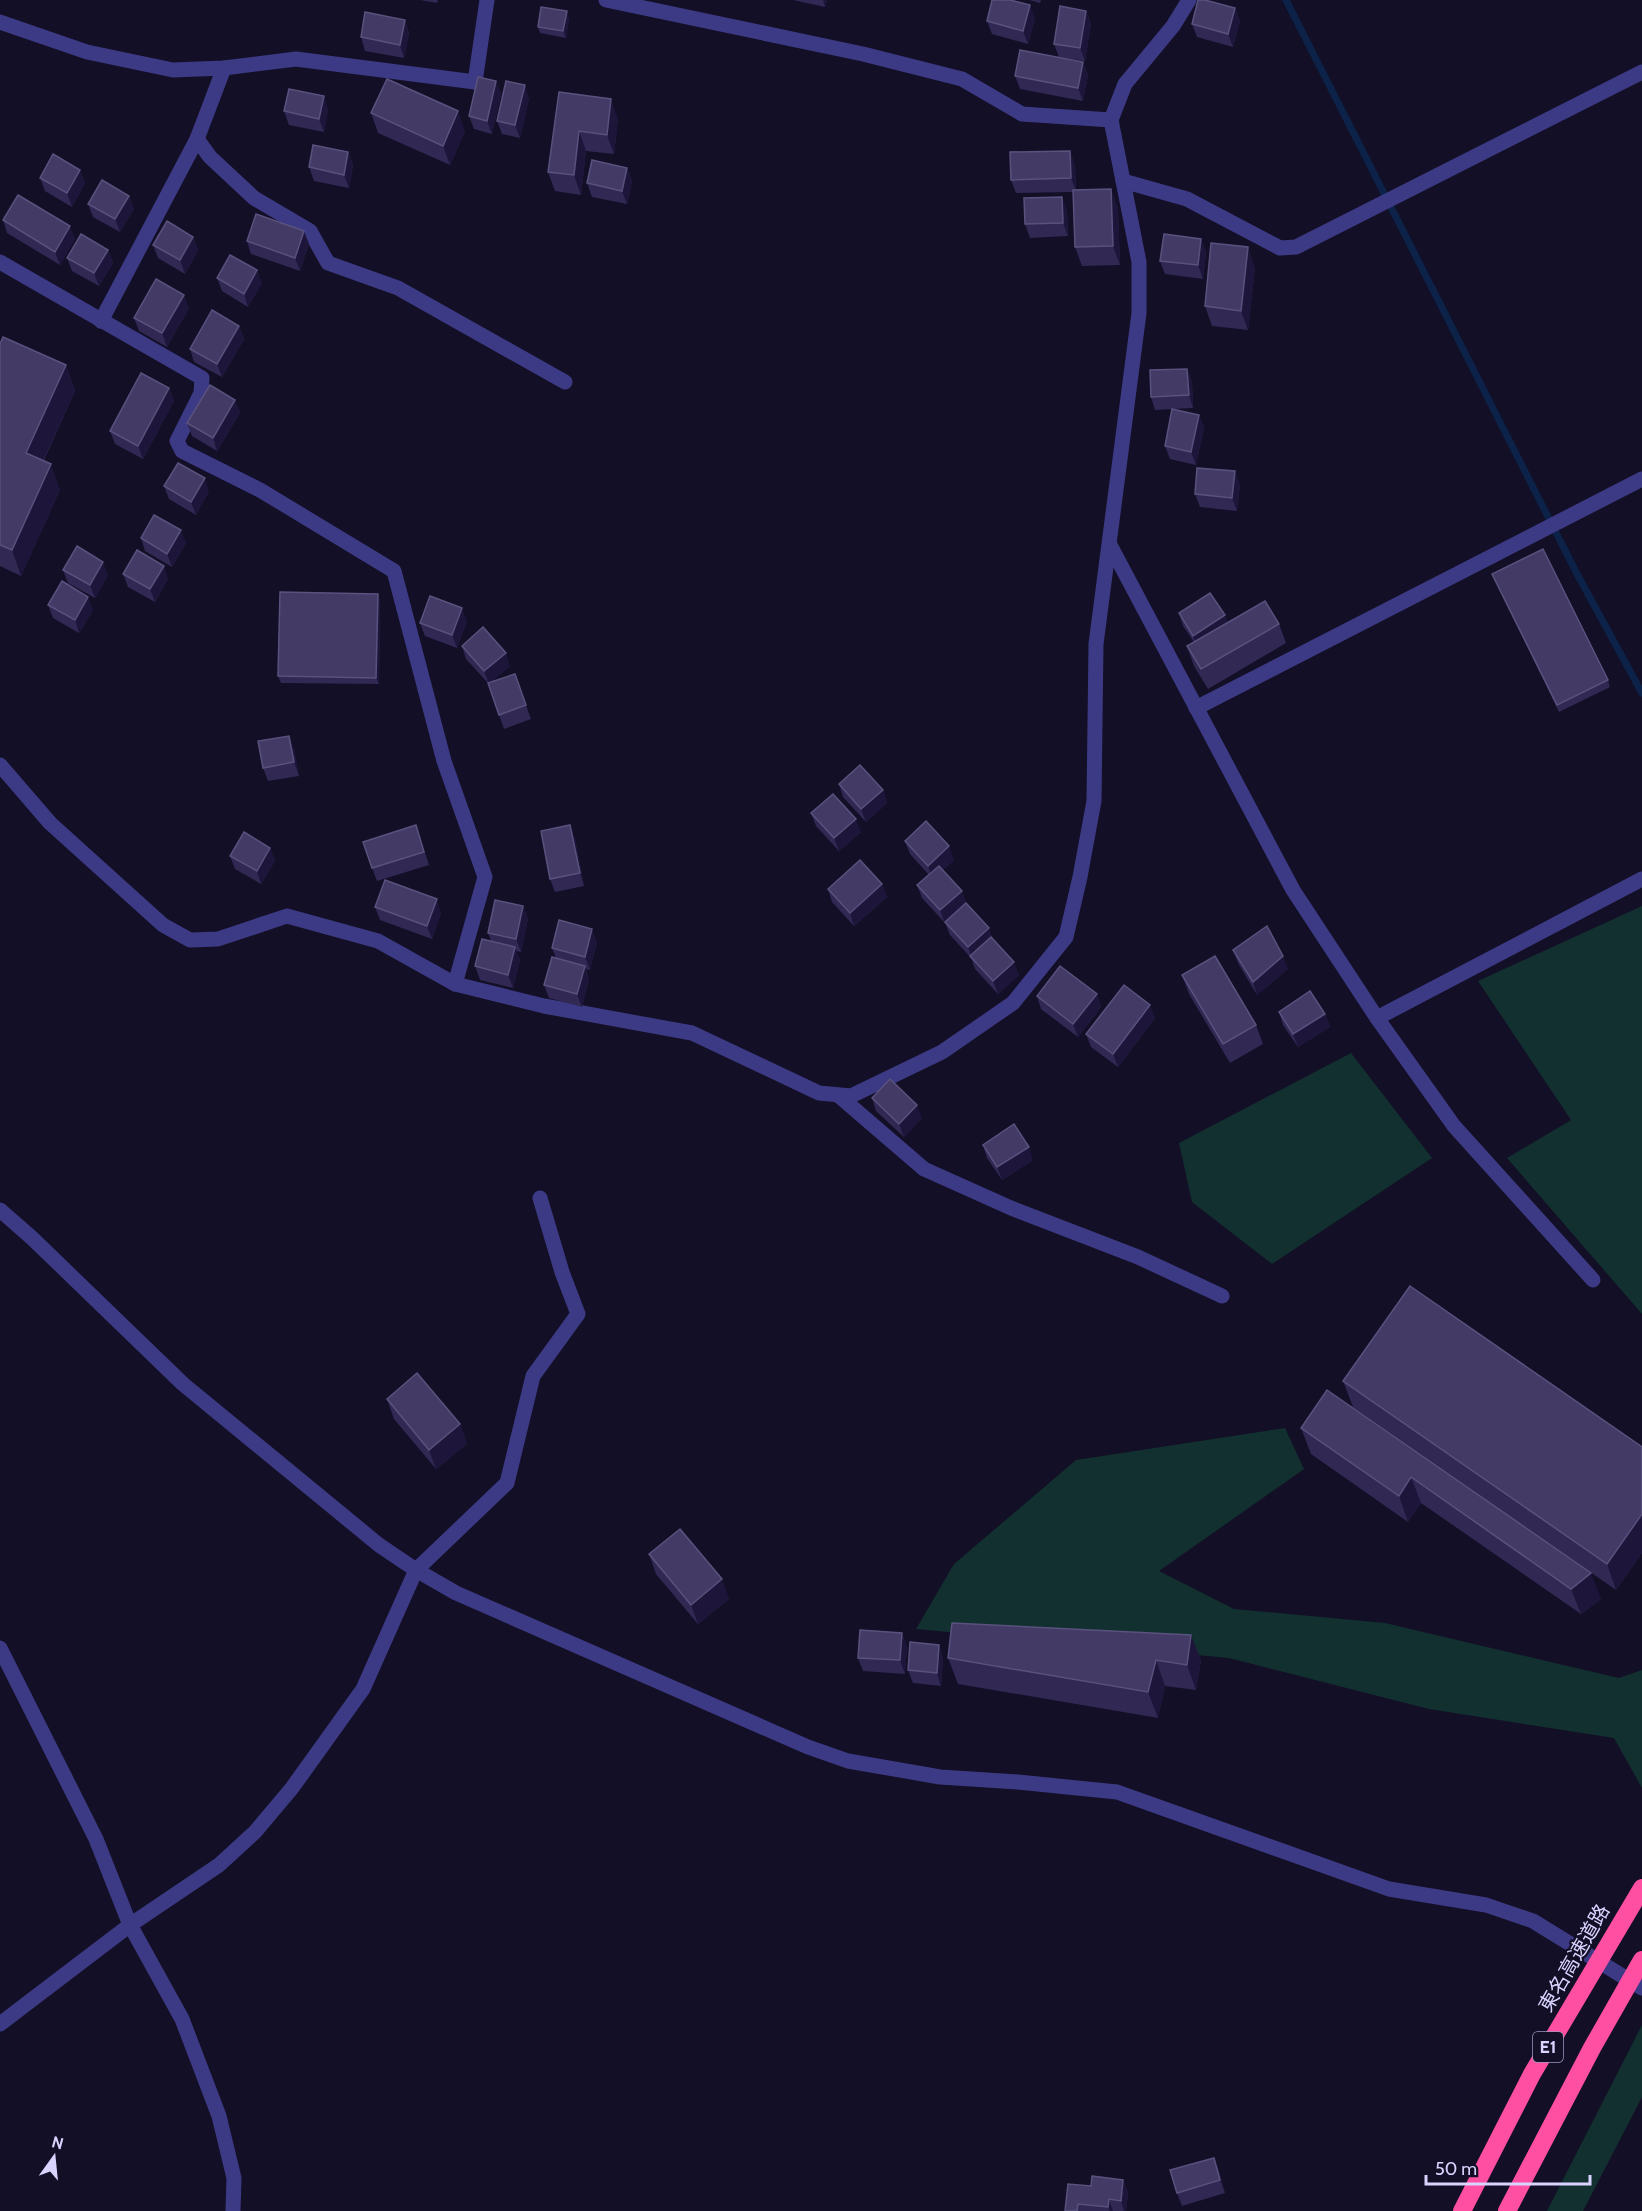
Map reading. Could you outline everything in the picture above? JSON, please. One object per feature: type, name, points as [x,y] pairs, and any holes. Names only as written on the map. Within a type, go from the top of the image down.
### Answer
[{"type":"highway","name":"東名高速道路","points":[[1462,2211],[1532,2074],[1642,1888]]},
{"type":"highway","name":"E1","points":[[1507,2211],[1592,2048],[1642,1960]]},
{"type":"street","points":[[0,22],[87,52],[173,70],[224,68],[296,59],[475,82],[487,0]]},
{"type":"street","points":[[606,0],[662,6],[962,79],[1023,114],[1111,120]]},
{"type":"street","points":[[0,765],[50,823],[163,925],[190,940],[218,939],[287,916],[378,941],[455,984],[544,1006],[692,1033],[819,1093],[851,1096],[942,1052],[1013,1003],[1066,938],[1094,801],[1096,644],[1139,314],[1139,262],[1111,120],[1125,84],[1173,26],[1189,0]]},
{"type":"street","points":[[101,321],[197,139],[224,68]]},
{"type":"street","points":[[1123,182],[1187,199],[1280,248],[1296,247],[1642,72]]},
{"type":"street","points":[[197,139],[210,157],[254,198],[310,231],[328,263],[398,288],[565,382]]},
{"type":"street","points":[[0,262],[202,378],[201,393],[177,441],[182,451],[260,490],[394,571],[444,761],[485,877],[455,984]]},
{"type":"street","points":[[1196,708],[1642,478]]},
{"type":"street","points":[[1110,545],[1293,890],[1377,1018],[1454,1126],[1593,1280]]},
{"type":"street","points":[[1377,1018],[1642,879]]},
{"type":"street","points":[[838,1095],[924,1169],[1011,1208],[1138,1257],[1222,1296]]},
{"type":"street","points":[[0,2024],[130,1925],[219,1865],[255,1832],[287,1795],[363,1689],[416,1570],[507,1483],[533,1376],[578,1314],[562,1272],[540,1198]]},
{"type":"street","points":[[0,1210],[183,1384],[379,1545],[456,1593],[808,1748],[848,1761],[940,1777],[1117,1792],[1389,1890],[1486,1905],[1533,1921],[1642,1988]]},
{"type":"street","points":[[0,1648],[96,1839],[130,1925],[182,2019],[219,2116],[234,2178],[233,2211]]},
{"type":"green space","points":[[1642,906],[1642,1314],[1507,1158],[1571,1120],[1478,981]]},
{"type":"green space","points":[[1351,1053],[1432,1158],[1272,1264],[1192,1202],[1179,1143]]},
{"type":"green space","points":[[1285,1428],[1304,1469],[1159,1571],[1234,1609],[1385,1623],[1619,1678],[1642,1670],[1642,1788],[1614,1738],[1429,1709],[1229,1658],[916,1629],[954,1564],[1076,1460]]},
{"type":"green space","points":[[1642,2025],[1642,2097],[1583,2211],[1547,2211]]},
{"type":"building","points":[[992,0],[1010,0],[1030,5],[1023,31],[987,21]]},
{"type":"building","points":[[1198,0],[1235,8],[1228,34],[1192,24]]},
{"type":"building","points":[[1060,6],[1086,11],[1080,48],[1054,44]]},
{"type":"building","points":[[541,7],[567,11],[563,31],[538,27]]},
{"type":"building","points":[[365,12],[405,20],[400,45],[361,37]]},
{"type":"building","points":[[1020,50],[1083,62],[1078,88],[1015,76]]},
{"type":"building","points":[[478,77],[496,81],[487,121],[469,116]]},
{"type":"building","points":[[387,79],[458,111],[443,146],[371,113]]},
{"type":"building","points":[[506,81],[525,85],[515,125],[497,121]]},
{"type":"building","points":[[289,89],[324,96],[319,119],[284,111]]},
{"type":"building","points":[[559,92],[611,99],[607,135],[579,131],[574,175],[548,172]]},
{"type":"building","points":[[313,145],[348,152],[344,175],[309,167]]},
{"type":"building","points":[[1070,151],[1071,178],[1011,180],[1010,152]]},
{"type":"building","points":[[53,154],[80,170],[67,193],[40,178]]},
{"type":"building","points":[[592,160],[627,168],[622,191],[587,183]]},
{"type":"building","points":[[102,180],[129,196],[115,219],[88,204]]},
{"type":"building","points":[[1111,189],[1113,246],[1075,247],[1073,190]]},
{"type":"building","points":[[18,195],[70,226],[55,252],[3,220]]},
{"type":"building","points":[[1062,197],[1063,223],[1025,224],[1024,198]]},
{"type":"building","points":[[256,214],[304,231],[295,258],[247,241]]},
{"type":"building","points":[[167,221],[193,237],[180,260],[153,245]]},
{"type":"building","points":[[81,234],[108,250],[94,273],[67,258]]},
{"type":"building","points":[[1164,234],[1201,239],[1198,265],[1160,261]]},
{"type":"building","points":[[1211,243],[1248,247],[1241,311],[1205,306]]},
{"type":"building","points":[[230,255],[257,270],[244,294],[217,278]]},
{"type":"building","points":[[156,279],[184,295],[162,333],[134,318]]},
{"type":"building","points":[[212,310],[239,326],[217,364],[190,349]]},
{"type":"building","points":[[3,337],[66,365],[26,453],[51,464],[12,550],[0,545],[0,344]]},
{"type":"building","points":[[1187,369],[1189,395],[1151,397],[1150,370]]},
{"type":"building","points":[[141,373],[169,388],[138,446],[110,431]]},
{"type":"building","points":[[210,385],[235,400],[213,438],[187,423]]},
{"type":"building","points":[[1172,409],[1199,415],[1191,452],[1165,446]]},
{"type":"building","points":[[178,463],[205,478],[191,502],[164,486]]},
{"type":"building","points":[[1197,468],[1235,471],[1232,498],[1195,494]]},
{"type":"building","points":[[154,515],[181,530],[167,554],[141,538]]},
{"type":"building","points":[[77,546],[103,562],[90,585],[63,570]]},
{"type":"building","points":[[1543,549],[1608,680],[1557,705],[1492,574]]},
{"type":"building","points":[[137,550],[164,566],[150,589],[123,574]]},
{"type":"building","points":[[62,581],[88,597],[75,620],[48,605]]},
{"type":"building","points":[[280,592],[378,594],[376,678],[278,676]]},
{"type":"building","points":[[1210,593],[1225,615],[1193,636],[1179,613]]},
{"type":"building","points":[[430,596],[462,608],[452,635],[420,623]]},
{"type":"building","points":[[1265,601],[1279,624],[1201,669],[1187,646]]},
{"type":"building","points":[[483,627],[506,653],[484,671],[462,646]]},
{"type":"building","points":[[515,674],[526,705],[499,715],[488,683]]},
{"type":"building","points":[[289,736],[294,762],[263,768],[258,741]]},
{"type":"building","points":[[860,765],[883,790],[861,809],[839,784]]},
{"type":"building","points":[[833,794],[856,819],[834,838],[811,813]]},
{"type":"building","points":[[926,821],[949,846],[928,866],[905,841]]},
{"type":"building","points":[[416,825],[424,852],[372,868],[363,842]]},
{"type":"building","points":[[570,825],[580,873],[550,879],[541,831]]},
{"type":"building","points":[[244,832],[270,848],[257,871],[230,856]]},
{"type":"building","points":[[860,860],[882,884],[850,913],[828,889]]},
{"type":"building","points":[[939,866],[962,891],[940,910],[917,885]]},
{"type":"building","points":[[385,880],[437,899],[427,926],[375,907]]},
{"type":"building","points":[[495,900],[523,906],[516,939],[488,933]]},
{"type":"building","points":[[966,903],[989,928],[968,947],[945,922]]},
{"type":"building","points":[[559,920],[592,929],[585,957],[552,948]]},
{"type":"building","points":[[1267,926],[1283,956],[1253,982],[1233,950]]},
{"type":"building","points":[[991,937],[1014,962],[993,981],[970,956]]},
{"type":"building","points":[[482,939],[515,947],[508,975],[475,966]]},
{"type":"building","points":[[1215,956],[1256,1025],[1223,1044],[1182,975]]},
{"type":"building","points":[[552,957],[585,966],[577,994],[544,985]]},
{"type":"building","points":[[1060,966],[1097,994],[1073,1024],[1037,996]]},
{"type":"building","points":[[1124,985],[1150,1005],[1113,1054],[1086,1034]]},
{"type":"building","points":[[1310,991],[1325,1014],[1293,1034],[1279,1012]]},
{"type":"building","points":[[890,1079],[917,1105],[899,1124],[872,1098]]},
{"type":"building","points":[[1014,1124],[1029,1147],[997,1167],[983,1145]]},
{"type":"building","points":[[1410,1286],[1642,1447],[1642,1514],[1607,1564],[1343,1381]]},
{"type":"building","points":[[417,1373],[460,1424],[429,1450],[387,1399]]},
{"type":"building","points":[[1327,1390],[1591,1573],[1571,1589],[1411,1477],[1399,1496],[1301,1428]]},
{"type":"building","points":[[680,1529],[722,1579],[691,1605],[649,1554]]},
{"type":"building","points":[[952,1623],[1191,1635],[1187,1665],[1156,1660],[1148,1692],[948,1658]]},
{"type":"building","points":[[860,1630],[902,1633],[900,1660],[858,1658]]},
{"type":"building","points":[[910,1642],[939,1645],[937,1673],[908,1670]]},
{"type":"building","points":[[1214,2158],[1220,2180],[1177,2193],[1170,2170]]},
{"type":"building","points":[[1092,2176],[1123,2180],[1121,2201],[1109,2199],[1108,2207],[1078,2204],[1077,2211],[1065,2211],[1068,2184],[1091,2186]]},
{"type":"waterway","points":[[1286,0],[1576,572],[1642,693]]}]
